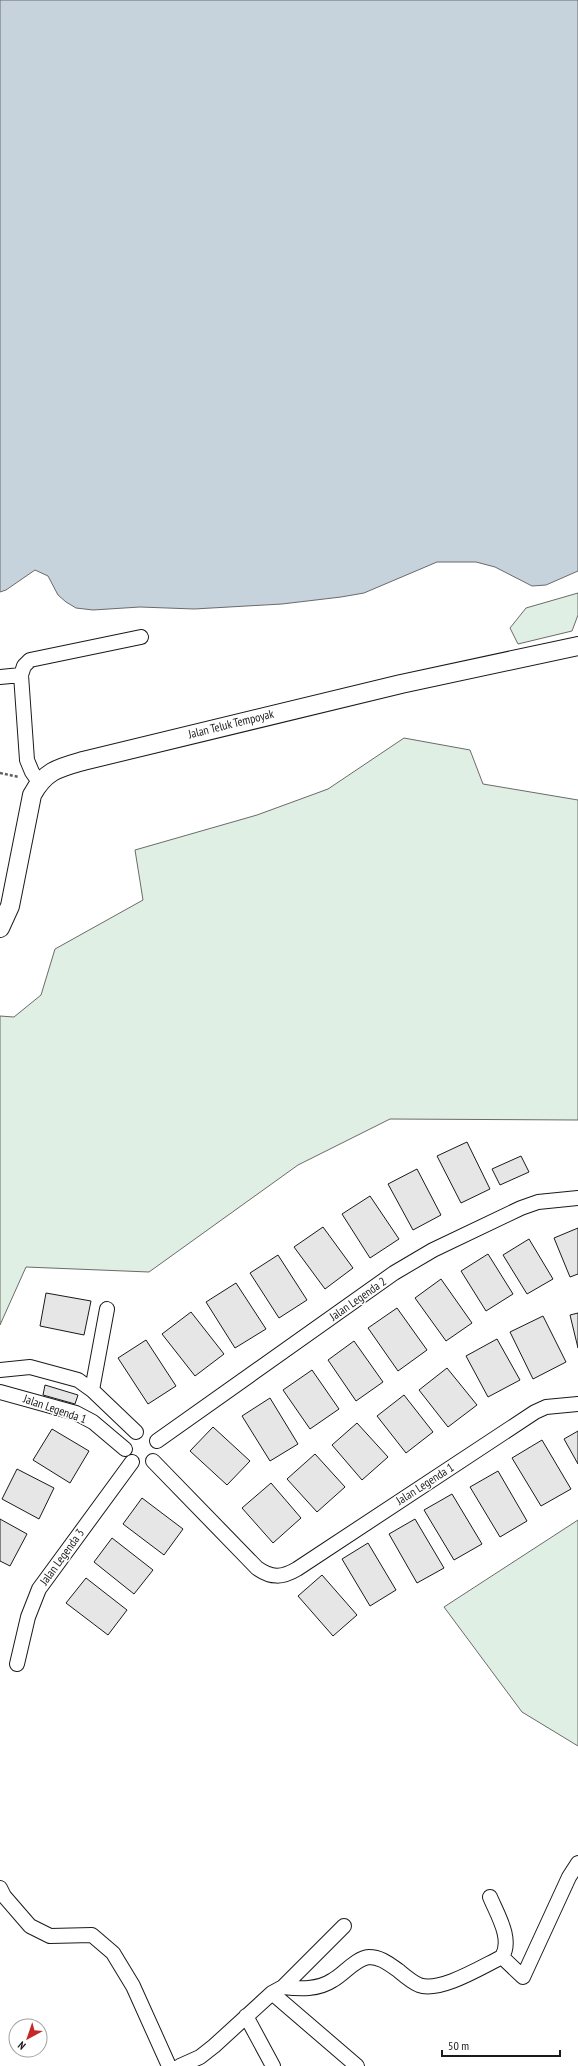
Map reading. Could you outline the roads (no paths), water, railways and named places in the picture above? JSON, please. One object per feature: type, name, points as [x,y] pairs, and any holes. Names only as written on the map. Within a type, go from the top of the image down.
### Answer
[{"type":"street","points":[[39,782],[32,772],[27,760],[21,675],[24,666],[30,660],[141,637]]},
{"type":"street","name":"Jalan Teluk Tempoyak","points":[[0,928],[10,906],[32,795],[39,782],[49,773],[63,766],[401,684],[578,646]]},
{"type":"street","points":[[0,677],[21,675]]},
{"type":"street","name":"Jalan Legenda 2","points":[[157,1441],[394,1274],[433,1250],[521,1208],[538,1202],[578,1198]]},
{"type":"street","points":[[92,1390],[107,1309]]},
{"type":"street","points":[[0,1370],[30,1367],[78,1380],[92,1390],[136,1432]]},
{"type":"street","name":"Jalan Legenda 1","points":[[0,1392],[76,1413],[93,1422],[125,1449]]},
{"type":"street","name":"Jalan Legenda 1","points":[[153,1460],[257,1568],[266,1574],[277,1576],[286,1575],[535,1412],[546,1407],[578,1404]]},
{"type":"street","points":[[136,1432],[144,1432],[151,1435],[157,1441],[158,1448],[153,1460],[147,1465],[139,1465],[132,1462],[126,1456],[125,1449],[128,1439],[136,1432]]},
{"type":"street","name":"Jalan Legenda 3","points":[[17,1664],[28,1617],[38,1589],[132,1462]]},
{"type":"street","points":[[502,1957],[523,1977],[569,1877],[578,1863]]},
{"type":"street","points":[[0,1888],[4,1896],[30,1926],[50,1936],[92,1935],[114,1953],[133,1986],[169,2066]]},
{"type":"street","points":[[277,1990],[319,1987],[332,1981],[358,1962],[368,1957],[382,1959],[418,1985],[427,1987],[450,1982],[502,1957],[506,1946],[504,1933],[490,1897]]},
{"type":"street","points":[[180,2066],[200,2057],[214,2046],[277,1990],[344,1926]]},
{"type":"street","points":[[277,1990],[357,2066]]},
{"type":"street","points":[[246,2016],[273,2066]]}]
